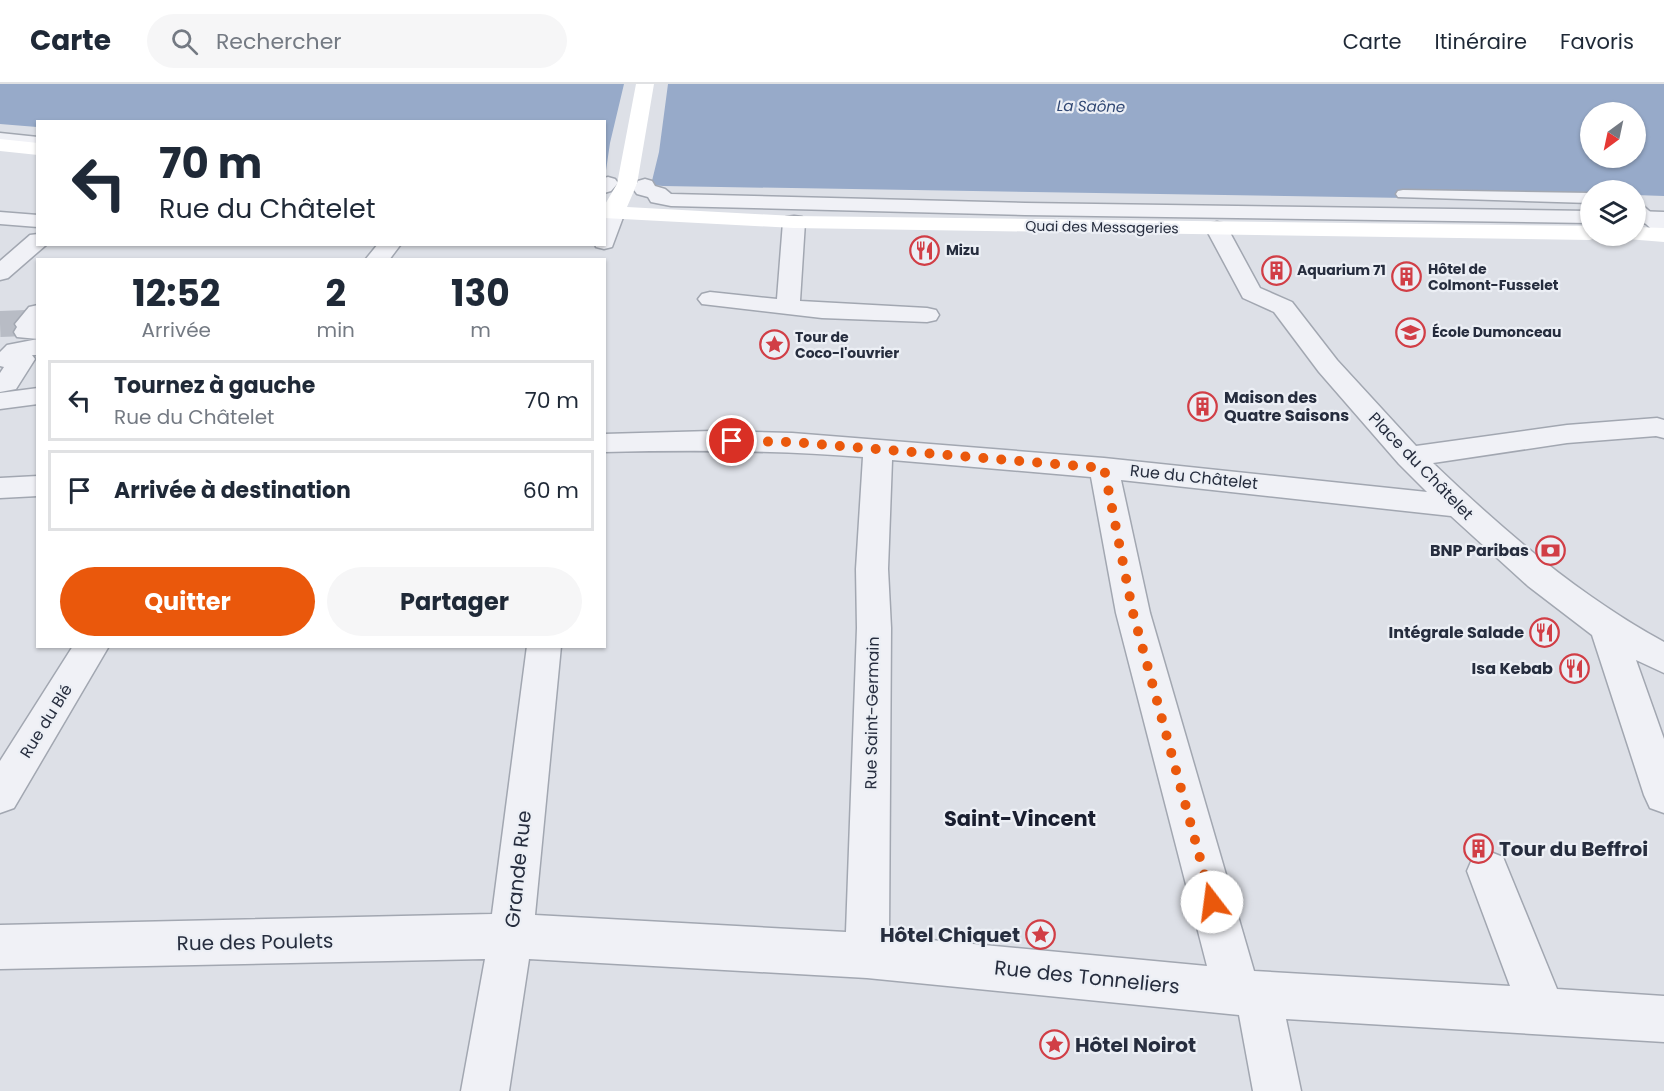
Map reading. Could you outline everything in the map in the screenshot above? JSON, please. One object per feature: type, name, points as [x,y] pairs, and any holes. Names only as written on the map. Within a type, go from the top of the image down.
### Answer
[{"type":"main road","points":[[611,197],[627,184],[645,84]]},
{"type":"main road","points":[[0,145],[36,149]]},
{"type":"main road","name":"Quai des Messageries","points":[[611,197],[794,222],[1580,233]]},
{"type":"main road","points":[[1646,221],[1664,234]]},
{"type":"street","points":[[0,139],[36,142]]},
{"type":"street","name":"Quai des Messageries","points":[[644,187],[658,193],[658,198],[671,200],[1025,209],[1580,217]]},
{"type":"street","points":[[606,230],[611,197]]},
{"type":"street","points":[[0,218],[36,221]]},
{"type":"street","points":[[788,306],[794,222]]},
{"type":"street","name":"Place du Châtelet","points":[[1217,229],[1251,293],[1282,307],[1328,366],[1409,457],[1459,506],[1540,577],[1606,627],[1664,659]]},
{"type":"street","points":[[3,270],[36,242]]},
{"type":"street","points":[[378,258],[388,246]]},
{"type":"street","points":[[3,270],[36,268]]},
{"type":"street","points":[[710,299],[822,311],[927,315]]},
{"type":"street","points":[[0,384],[7,383],[22,359],[7,360],[16,350],[36,347]]},
{"type":"street","points":[[0,401],[36,396]]},
{"type":"street","points":[[1409,457],[1567,434],[1657,427],[1664,429]]},
{"type":"street","name":"Rue du Châtelet","points":[[606,442],[712,440],[792,442],[877,460],[1459,506]]},
{"type":"street","name":"Rue Saint-Germain","points":[[867,956],[874,628],[872,569],[877,460]]},
{"type":"street","points":[[1107,478],[1133,613],[1277,1091]]},
{"type":"street","points":[[0,488],[36,486]]},
{"type":"street","points":[[1606,627],[1664,795]]},
{"type":"street","name":"Rue du Blé","points":[[0,795],[91,648]]},
{"type":"street","name":"Grande Rue","points":[[486,1091],[511,936],[544,648]]},
{"type":"street","points":[[1488,871],[1543,1012]]},
{"type":"street","name":"Rue des Tonneliers","points":[[511,936],[867,956],[1248,993],[1664,1019]]},
{"type":"street","name":"Rue des Poulets","points":[[0,947],[511,936]]},
{"type":"lane","points":[[1403,194],[1580,198]]},
{"type":"water","name":"La Saône","points":[[0,84],[1664,84],[1664,196],[1646,195],[1646,180],[1580,180],[1580,194],[1400,190],[1407,198],[663,186],[606,181],[606,120],[36,120],[36,127],[0,124]]},
{"type":"pier","points":[[624,84],[668,84],[659,152],[651,185],[663,189],[606,184],[610,143]]},
{"type":"tunnel","points":[[0,324],[27,323]]},
{"type":"place","name":"Mizu","points":[[925,250]]},
{"type":"place","name":"Aquarium 71","points":[[1276,270]]},
{"type":"place","name":"Hôtel de Colmont-Fusselet","points":[[1407,277]]},
{"type":"place","name":"École Dumonceau","points":[[1411,332]]},
{"type":"place","name":"Tour de Coco-l'ouvrier","points":[[774,345]]},
{"type":"place","name":"Maison des Quatre Saisons","points":[[1203,406]]},
{"type":"place","name":"BNP Paribas","points":[[1550,550]]},
{"type":"place","name":"Intégrale Salade","points":[[1545,632]]},
{"type":"place","name":"Isa Kebab","points":[[1574,668]]},
{"type":"place","name":"Tour du Beffroi","points":[[1478,849]]},
{"type":"place","name":"Hôtel Chiquet","points":[[1041,935]]},
{"type":"place","name":"Hôtel Noirot","points":[[1054,1045]]},
{"type":"district","name":"Saint-Vincent","points":[[1020,818]]},
{"type":"route","points":[[732,441],[792,442],[1104,468],[1133,613],[1212,902]]}]
